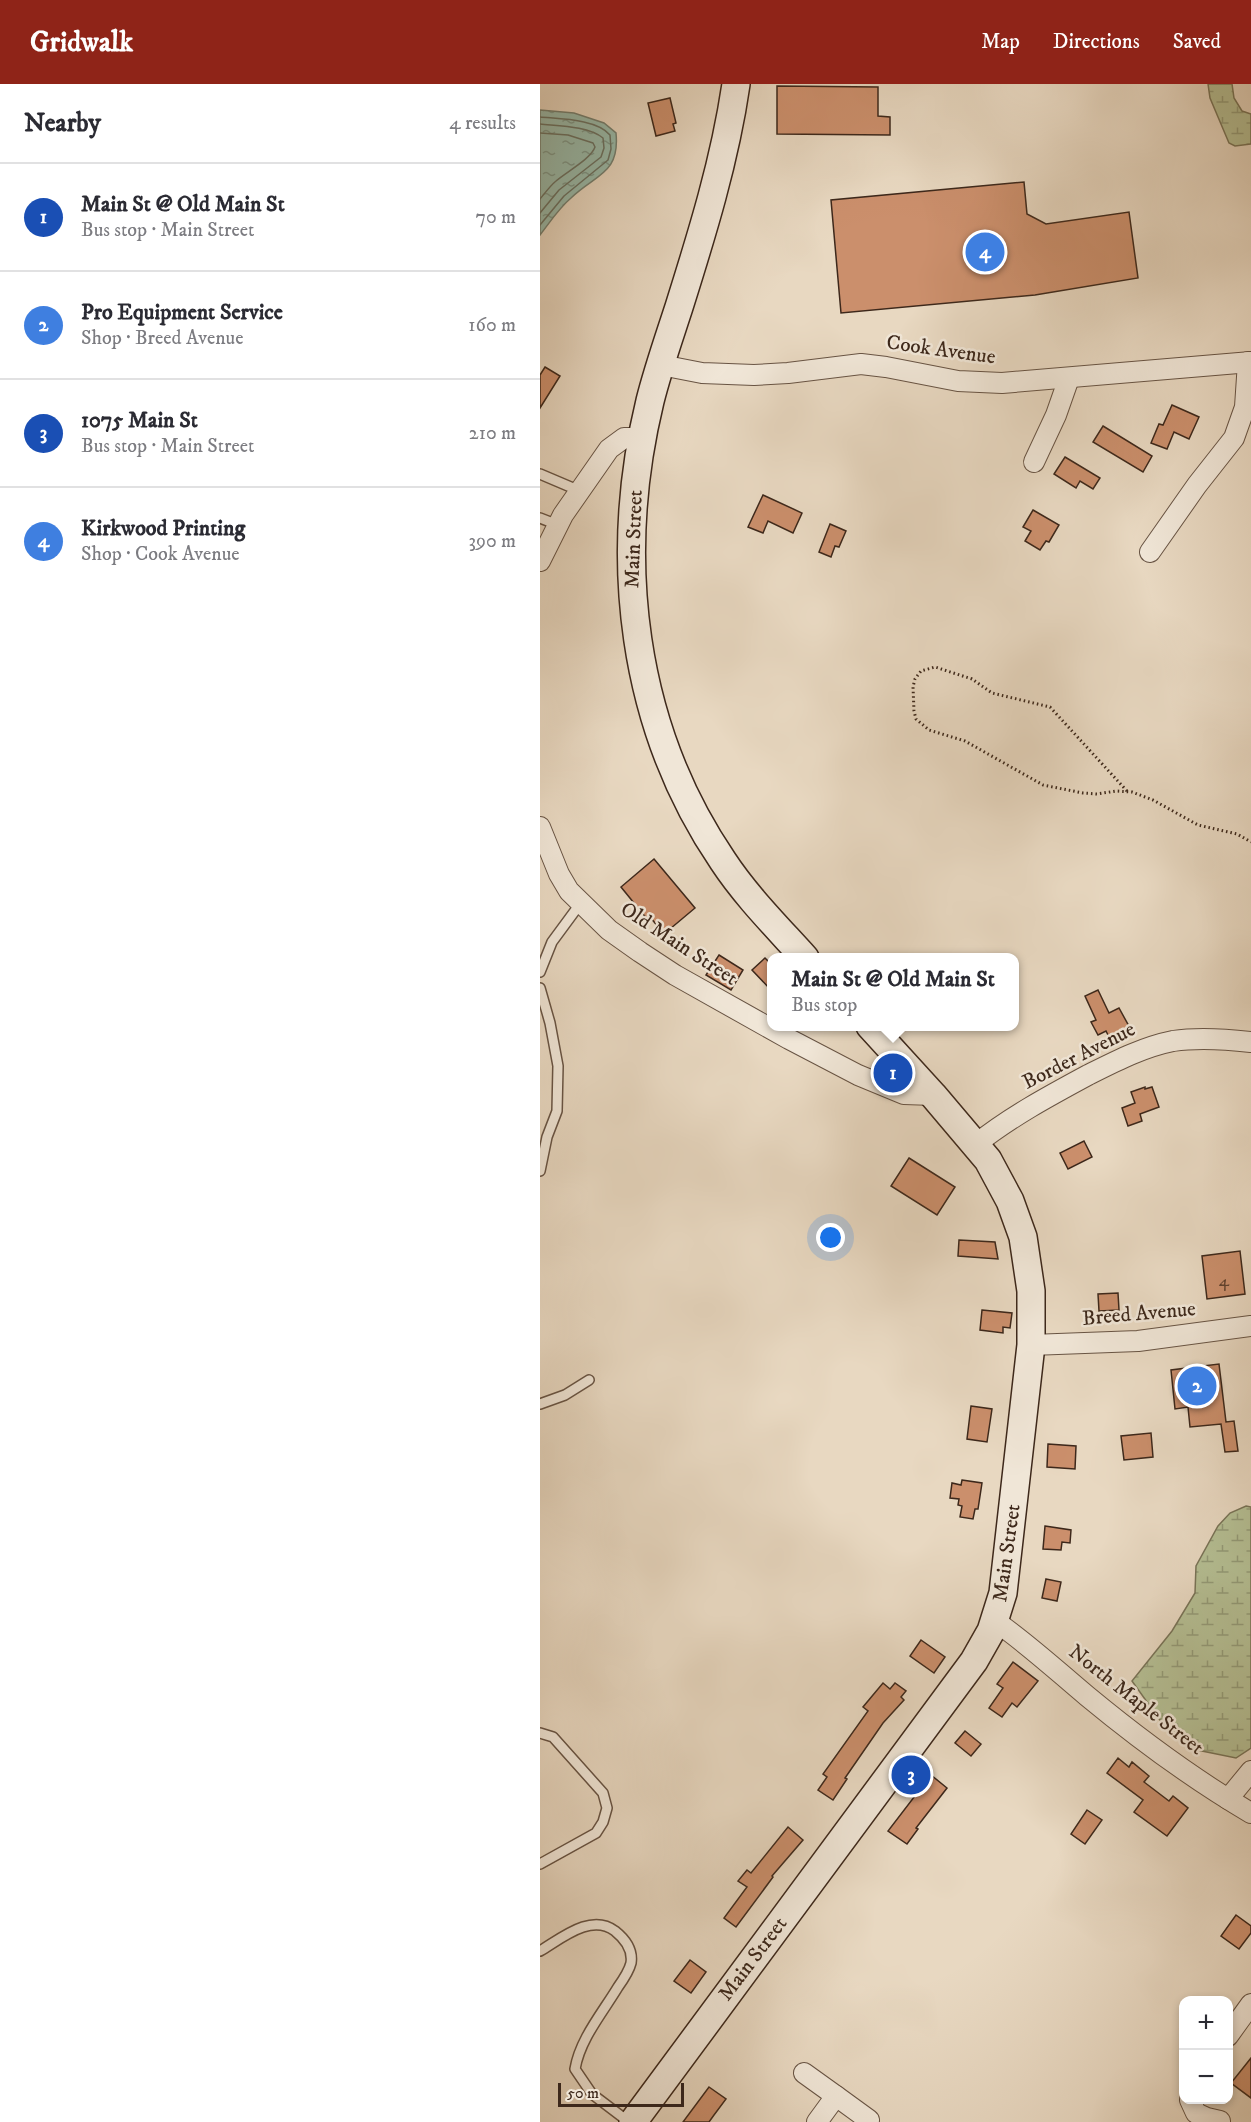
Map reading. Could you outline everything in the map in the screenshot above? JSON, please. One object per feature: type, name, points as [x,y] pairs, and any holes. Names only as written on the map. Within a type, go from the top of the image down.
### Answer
[{"type":"main road","name":"Main Street","points":[[736,84],[718,176],[661,365],[642,438],[637,468],[631,548],[633,602],[642,675],[660,737],[688,802],[723,861],[764,912],[801,953]]},
{"type":"main road","name":"Main Street","points":[[631,2122],[974,1661],[987,1640],[1002,1599],[1031,1345],[1031,1291],[1023,1237],[1003,1185],[988,1160],[875,1031]]},
{"type":"street","name":"Cook Avenue","points":[[661,365],[702,374],[754,375],[788,373],[851,364],[939,378],[979,382],[1025,382],[1250,362]]},
{"type":"street","points":[[1150,552],[1197,485],[1224,454],[1234,438],[1245,407],[1250,362]]},
{"type":"street","points":[[1034,462],[1056,415],[1069,378]]},
{"type":"street","points":[[540,561],[545,522],[580,491],[597,464],[618,441],[626,438],[642,438]]},
{"type":"street","name":"Old Main Street","points":[[540,827],[559,874],[569,891],[609,930],[675,975],[767,1027]]},
{"type":"street","name":"Old Main Street","points":[[773,1031],[858,1075],[904,1094],[933,1095]]},
{"type":"street","name":"Border Avenue","points":[[975,1145],[1000,1125],[1055,1093],[1145,1049],[1195,1038],[1251,1042]]},
{"type":"street","name":"Breed Avenue","points":[[1031,1345],[1138,1341],[1251,1326]]},
{"type":"street","name":"North Maple Street","points":[[995,1621],[1036,1650],[1086,1695],[1142,1740],[1251,1813]]},
{"type":"street","points":[[1228,1799],[1251,1771]]},
{"type":"street","points":[[1233,2029],[1251,2004]]},
{"type":"street","points":[[804,2073],[869,2120]]},
{"type":"street","points":[[817,2122],[836,2096]]},
{"type":"street","points":[[1192,2104],[1196,2113],[1220,2121]]},
{"type":"lane","points":[[540,474],[580,491]]},
{"type":"lane","points":[[540,972],[552,942],[580,904]]},
{"type":"lane","points":[[540,1171],[547,1137],[557,1111],[558,1088],[558,1066],[550,1023],[541,995]]},
{"type":"lane","points":[[540,1404],[565,1395],[589,1380]]},
{"type":"lane","points":[[540,1733],[553,1737],[603,1793],[607,1808],[603,1822],[596,1833],[540,1864]]},
{"type":"lane","points":[[540,1951],[581,1928],[593,1924],[608,1926],[621,1935],[631,1949],[631,1963],[578,2053],[575,2069],[592,2094],[631,2122]]},
{"type":"path","points":[[1127,791],[1050,707],[992,693],[972,679],[935,668],[921,671],[915,679],[913,687],[916,719],[929,730],[964,741],[1043,785],[1083,794],[1127,791],[1153,800],[1198,825],[1237,834],[1251,842]]},
{"type":"green space","points":[[1208,84],[1232,84],[1234,98],[1242,111],[1251,114],[1251,144],[1235,146],[1229,143],[1210,98]]},
{"type":"green space","points":[[1246,1506],[1251,1507],[1251,1748],[1236,1758],[1197,1750],[1162,1723],[1132,1681],[1172,1631],[1195,1593],[1196,1566],[1218,1526],[1230,1513]]},
{"type":"water","points":[[540,110],[574,113],[604,123],[616,133],[616,147],[614,157],[604,172],[567,202],[540,235]]},
{"type":"building","points":[[777,86],[878,87],[878,116],[890,117],[890,135],[777,134]]},
{"type":"building","points":[[670,98],[676,123],[673,124],[675,131],[656,136],[648,103]]},
{"type":"building","points":[[1024,182],[1027,214],[1046,224],[1129,212],[1138,278],[1035,295],[841,313],[831,200]]},
{"type":"building","points":[[545,367],[560,376],[540,408],[540,375]]},
{"type":"building","points":[[1172,405],[1199,417],[1189,439],[1174,432],[1167,449],[1151,443],[1159,424],[1163,425]]},
{"type":"building","points":[[1103,426],[1152,456],[1143,472],[1093,442]]},
{"type":"building","points":[[1065,457],[1100,478],[1093,489],[1080,481],[1076,488],[1054,474]]},
{"type":"building","points":[[763,495],[802,513],[793,533],[768,521],[763,533],[748,527]]},
{"type":"building","points":[[1033,510],[1059,525],[1049,542],[1046,541],[1040,550],[1025,541],[1031,531],[1023,527]]},
{"type":"building","points":[[830,524],[846,531],[839,547],[835,546],[831,557],[819,552]]},
{"type":"building","points":[[654,859],[695,908],[664,934],[650,917],[647,919],[621,887]]},
{"type":"building","points":[[719,955],[743,970],[731,990],[706,975]]},
{"type":"building","points":[[765,958],[767,960],[767,986],[752,970]]},
{"type":"building","points":[[1098,990],[1109,1013],[1119,1008],[1130,1028],[1110,1039],[1106,1031],[1098,1035],[1091,1022],[1096,1020],[1085,996]]},
{"type":"building","points":[[1145,1087],[1145,1089],[1152,1087],[1159,1107],[1140,1114],[1142,1121],[1128,1126],[1122,1108],[1135,1103],[1131,1092]]},
{"type":"building","points":[[1084,1141],[1092,1157],[1068,1169],[1060,1153]]},
{"type":"building","points":[[909,1158],[955,1187],[937,1215],[891,1186]]},
{"type":"building","points":[[959,1240],[995,1242],[998,1259],[958,1256]]},
{"type":"building","points":[[1240,1251],[1245,1294],[1207,1299],[1202,1256]]},
{"type":"building","points":[[1118,1293],[1119,1310],[1099,1311],[1098,1294]]},
{"type":"building","points":[[982,1310],[1012,1313],[1010,1328],[1003,1327],[1003,1333],[980,1330]]},
{"type":"building","points":[[1219,1364],[1226,1422],[1234,1421],[1238,1451],[1225,1452],[1221,1424],[1190,1427],[1188,1407],[1175,1409],[1171,1370]]},
{"type":"building","points":[[971,1406],[992,1409],[987,1442],[967,1439]]},
{"type":"building","points":[[1151,1433],[1153,1457],[1124,1460],[1121,1436]]},
{"type":"building","points":[[1048,1444],[1076,1446],[1075,1469],[1047,1467]]},
{"type":"building","points":[[962,1480],[982,1483],[978,1509],[975,1509],[973,1519],[960,1517],[962,1506],[958,1505],[959,1499],[950,1498],[952,1483],[961,1485]]},
{"type":"building","points":[[1045,1526],[1071,1530],[1070,1543],[1062,1542],[1061,1550],[1043,1549]]},
{"type":"building","points":[[1046,1579],[1061,1582],[1057,1601],[1042,1598]]},
{"type":"building","points":[[921,1640],[945,1657],[934,1673],[910,1656]]},
{"type":"building","points":[[1013,1662],[1038,1681],[1017,1707],[1012,1703],[1002,1717],[989,1708],[1003,1688],[997,1684]]},
{"type":"building","points":[[883,1683],[890,1689],[895,1683],[906,1691],[901,1697],[904,1700],[883,1723],[845,1778],[847,1779],[833,1800],[818,1790],[827,1777],[823,1774],[868,1711],[863,1707]]},
{"type":"building","points":[[965,1731],[981,1744],[971,1756],[955,1743]]},
{"type":"building","points":[[1118,1758],[1129,1767],[1132,1762],[1149,1776],[1144,1782],[1169,1801],[1173,1796],[1188,1808],[1167,1836],[1134,1812],[1143,1800],[1107,1773]]},
{"type":"building","points":[[931,1775],[947,1788],[916,1828],[918,1829],[907,1844],[888,1831]]},
{"type":"building","points":[[1087,1810],[1102,1820],[1085,1844],[1071,1834]]},
{"type":"building","points":[[788,1827],[803,1840],[772,1876],[736,1927],[724,1918],[747,1887],[738,1881],[747,1870],[751,1873]]},
{"type":"building","points":[[1236,1915],[1251,1926],[1251,1933],[1239,1949],[1221,1936]]},
{"type":"building","points":[[690,1960],[706,1972],[691,1993],[674,1981]]},
{"type":"building","points":[[1251,2058],[1251,2098],[1233,2084],[1233,2080]]},
{"type":"building","points":[[709,2087],[726,2099],[709,2122],[683,2122]]},
{"type":"place","name":"Kirkwood Printing","points":[[985,252]]},
{"type":"place","name":"Main St @ Old Main St","points":[[893,1073]]},
{"type":"place","name":"Pro Equipment Service","points":[[1197,1386]]},
{"type":"place","name":"1075 Main St","points":[[911,1775]]}]
